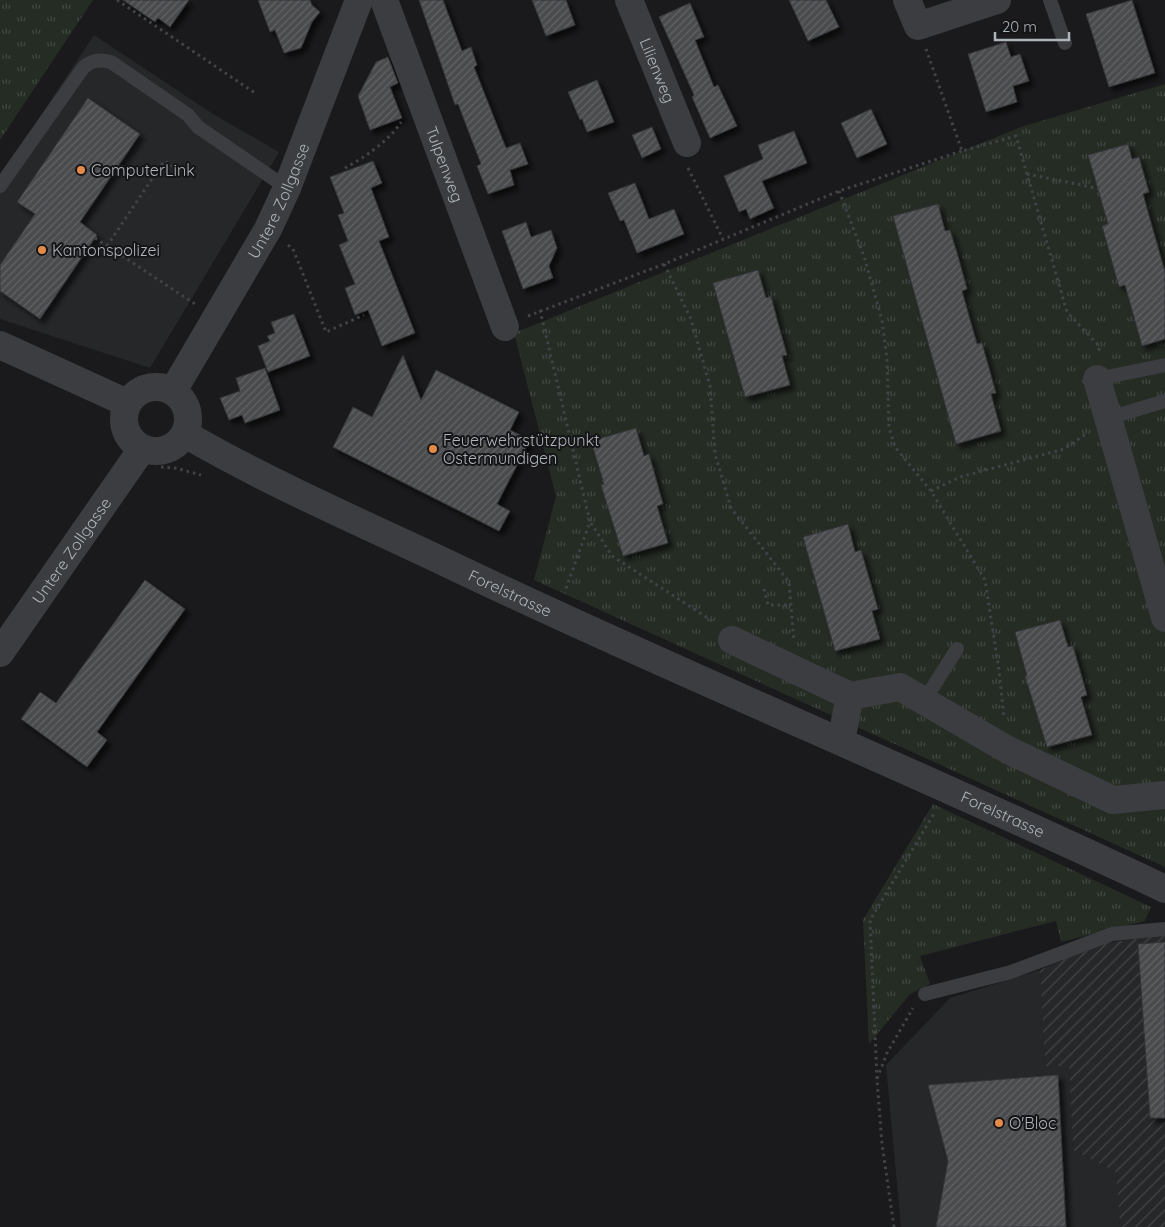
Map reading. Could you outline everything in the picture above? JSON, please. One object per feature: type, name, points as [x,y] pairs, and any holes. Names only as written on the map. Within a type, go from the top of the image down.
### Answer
[{"type":"street","name":"Untere Zollgasse","points":[[173,392],[268,229],[287,188],[359,0]]},
{"type":"street","name":"Tulpenweg","points":[[384,0],[505,328]]},
{"type":"street","name":"Lilienweg","points":[[629,0],[686,142]]},
{"type":"street","points":[[907,0],[918,26],[997,0]]},
{"type":"street","points":[[0,345],[127,403]]},
{"type":"street","points":[[1098,379],[1165,618]]},
{"type":"street","points":[[163,387],[173,392],[185,406],[188,425],[185,434],[171,448],[161,451],[142,448],[134,444],[125,429],[124,412],[127,403],[142,389],[163,387]]},
{"type":"street","name":"Forelstrasse","points":[[185,434],[254,472],[556,616],[840,741],[1165,889]]},
{"type":"street","name":"Untere Zollgasse","points":[[0,653],[142,448]]},
{"type":"street","points":[[732,640],[850,696],[900,687],[1008,750],[1113,800],[1165,795]]},
{"type":"street","points":[[840,741],[850,696]]},
{"type":"lane","points":[[1050,0],[1065,43]]},
{"type":"lane","points":[[0,186],[83,68],[93,61],[100,60],[110,62],[173,104],[188,115],[198,126],[287,188]]},
{"type":"lane","points":[[1098,379],[1165,365]]},
{"type":"lane","points":[[1109,418],[1165,401]]},
{"type":"lane","points":[[924,701],[957,649]]},
{"type":"lane","points":[[925,994],[1011,972],[1112,934],[1165,929]]},
{"type":"path","points":[[117,0],[255,93]]},
{"type":"path","points":[[918,26],[962,151]]},
{"type":"path","points":[[345,168],[360,160],[396,130],[419,94]]},
{"type":"path","points":[[505,328],[540,310],[664,264],[839,191],[962,151],[1016,136],[1067,312],[1099,346],[1098,379]]},
{"type":"path","points":[[686,142],[688,170],[723,239]]},
{"type":"path","points":[[107,246],[164,161],[172,166]]},
{"type":"path","points":[[1027,174],[1101,189]]},
{"type":"path","points":[[839,191],[864,256],[882,320],[887,360],[889,428],[895,447],[931,491],[985,580],[999,670],[1008,750]]},
{"type":"path","points":[[268,229],[293,249],[326,332],[364,315]]},
{"type":"path","points":[[95,238],[217,318]]},
{"type":"path","points":[[664,264],[691,319],[710,386],[716,454],[731,508],[789,582],[796,669]]},
{"type":"path","points":[[540,310],[590,522],[612,556],[718,624],[732,640]]},
{"type":"path","points":[[931,491],[960,477],[1064,449],[1109,418]]},
{"type":"path","points":[[556,616],[590,522]]},
{"type":"path","points":[[764,589],[768,605],[791,605]]},
{"type":"path","points":[[894,1227],[882,1144],[877,1079],[870,920],[948,790]]},
{"type":"path","points":[[877,1079],[907,1015],[925,994]]},
{"type":"shaded area","points":[[94,35],[213,114],[279,152],[150,368],[0,319],[0,177]]},
{"type":"shaded area","points":[[1165,935],[1165,1227],[1120,1227],[1116,1172],[1073,1150],[1069,1066],[1045,1066],[1040,970],[1097,944]]},
{"type":"shaded area","points":[[1040,970],[1045,1066],[1069,1066],[1073,1150],[1116,1172],[1120,1227],[901,1227],[886,1065],[950,998]]},
{"type":"green space","points":[[0,0],[93,0],[0,140]]},
{"type":"green space","points":[[1165,84],[1165,867],[534,580],[556,496],[514,333],[1021,127]]},
{"type":"green space","points":[[933,804],[1151,907],[1145,921],[1061,942],[1056,921],[920,956],[930,984],[910,994],[869,1044],[863,920]]},
{"type":"building","points":[[123,0],[189,0],[170,27],[158,18],[155,22]]},
{"type":"building","points":[[258,0],[310,0],[312,5],[320,12],[312,22],[301,48],[284,53],[275,30],[270,32]]},
{"type":"building","points":[[419,0],[443,0],[462,51],[471,47],[477,65],[474,67],[506,148],[520,143],[528,164],[510,170],[514,185],[488,194],[477,166],[481,164],[458,104],[455,105]]},
{"type":"building","points":[[532,0],[566,0],[575,25],[546,36]]},
{"type":"building","points":[[789,0],[826,0],[839,27],[808,41]]},
{"type":"building","points":[[1132,0],[1155,73],[1109,87],[1086,14]]},
{"type":"building","points":[[690,3],[704,37],[695,40],[714,87],[718,85],[737,126],[710,138],[692,97],[694,95],[659,17]]},
{"type":"building","points":[[1006,42],[1011,57],[1020,54],[1029,81],[1013,86],[1017,102],[986,112],[968,54]]},
{"type":"building","points":[[388,57],[398,83],[390,87],[402,118],[370,130],[358,96],[376,62]]},
{"type":"building","points":[[597,80],[614,122],[587,132],[568,92]]},
{"type":"building","points":[[88,98],[140,134],[80,222],[97,235],[40,319],[0,291],[0,265],[35,214],[17,202]]},
{"type":"building","points":[[871,109],[887,144],[857,158],[841,123]]},
{"type":"building","points":[[652,127],[661,149],[642,158],[632,135]]},
{"type":"building","points":[[794,131],[807,163],[762,181],[774,208],[750,219],[746,209],[739,212],[724,176],[763,159],[758,145]]},
{"type":"building","points":[[1128,144],[1132,159],[1139,157],[1149,192],[1143,194],[1165,272],[1165,339],[1142,346],[1125,285],[1119,287],[1102,226],[1108,224],[1088,155]]},
{"type":"building","points":[[373,161],[382,183],[371,188],[389,237],[379,241],[415,333],[382,346],[368,310],[355,315],[345,288],[355,284],[339,245],[348,241],[338,215],[344,213],[330,177]]},
{"type":"building","points":[[635,183],[649,219],[674,209],[684,234],[637,253],[624,220],[620,221],[608,193]]},
{"type":"building","points":[[938,204],[945,231],[950,230],[958,256],[967,289],[962,291],[977,344],[982,343],[996,393],[991,394],[1001,431],[956,444],[893,216]]},
{"type":"building","points":[[526,222],[531,237],[551,230],[557,248],[549,266],[553,278],[523,289],[502,231]]},
{"type":"building","points":[[758,270],[766,298],[771,296],[787,355],[782,356],[790,385],[745,397],[713,283]]},
{"type":"building","points":[[294,314],[310,356],[268,372],[258,346],[270,341],[267,336],[275,333],[271,322]]},
{"type":"building","points":[[403,355],[421,400],[436,370],[519,412],[510,430],[530,440],[497,504],[510,511],[499,531],[333,447],[353,407],[372,417]]},
{"type":"building","points":[[265,368],[280,410],[245,423],[242,415],[229,420],[220,398],[240,391],[236,378]]},
{"type":"building","points":[[636,428],[644,456],[649,454],[663,504],[657,506],[668,543],[623,556],[601,485],[604,484],[591,441]]},
{"type":"building","points":[[848,524],[855,552],[861,550],[878,609],[872,611],[880,639],[835,651],[803,537]]},
{"type":"building","points":[[145,580],[185,609],[97,732],[107,740],[87,767],[21,719],[40,692],[56,703]]},
{"type":"building","points":[[1060,620],[1068,647],[1073,646],[1087,695],[1081,697],[1092,735],[1047,747],[1025,676],[1027,676],[1015,632]]},
{"type":"building","points":[[1165,942],[1165,1118],[1150,1118],[1138,944]]},
{"type":"building","name":"O'Bloc","points":[[1058,1075],[1066,1227],[936,1227],[948,1161],[928,1085]]},
{"type":"place","name":"ComputerLink","points":[[81,170]]},
{"type":"place","name":"Kantonspolizei","points":[[42,250]]},
{"type":"place","name":"Feuerwehrstützpunkt Ostermundigen","points":[[433,449]]},
{"type":"place","name":"O'Bloc","points":[[999,1123]]}]
